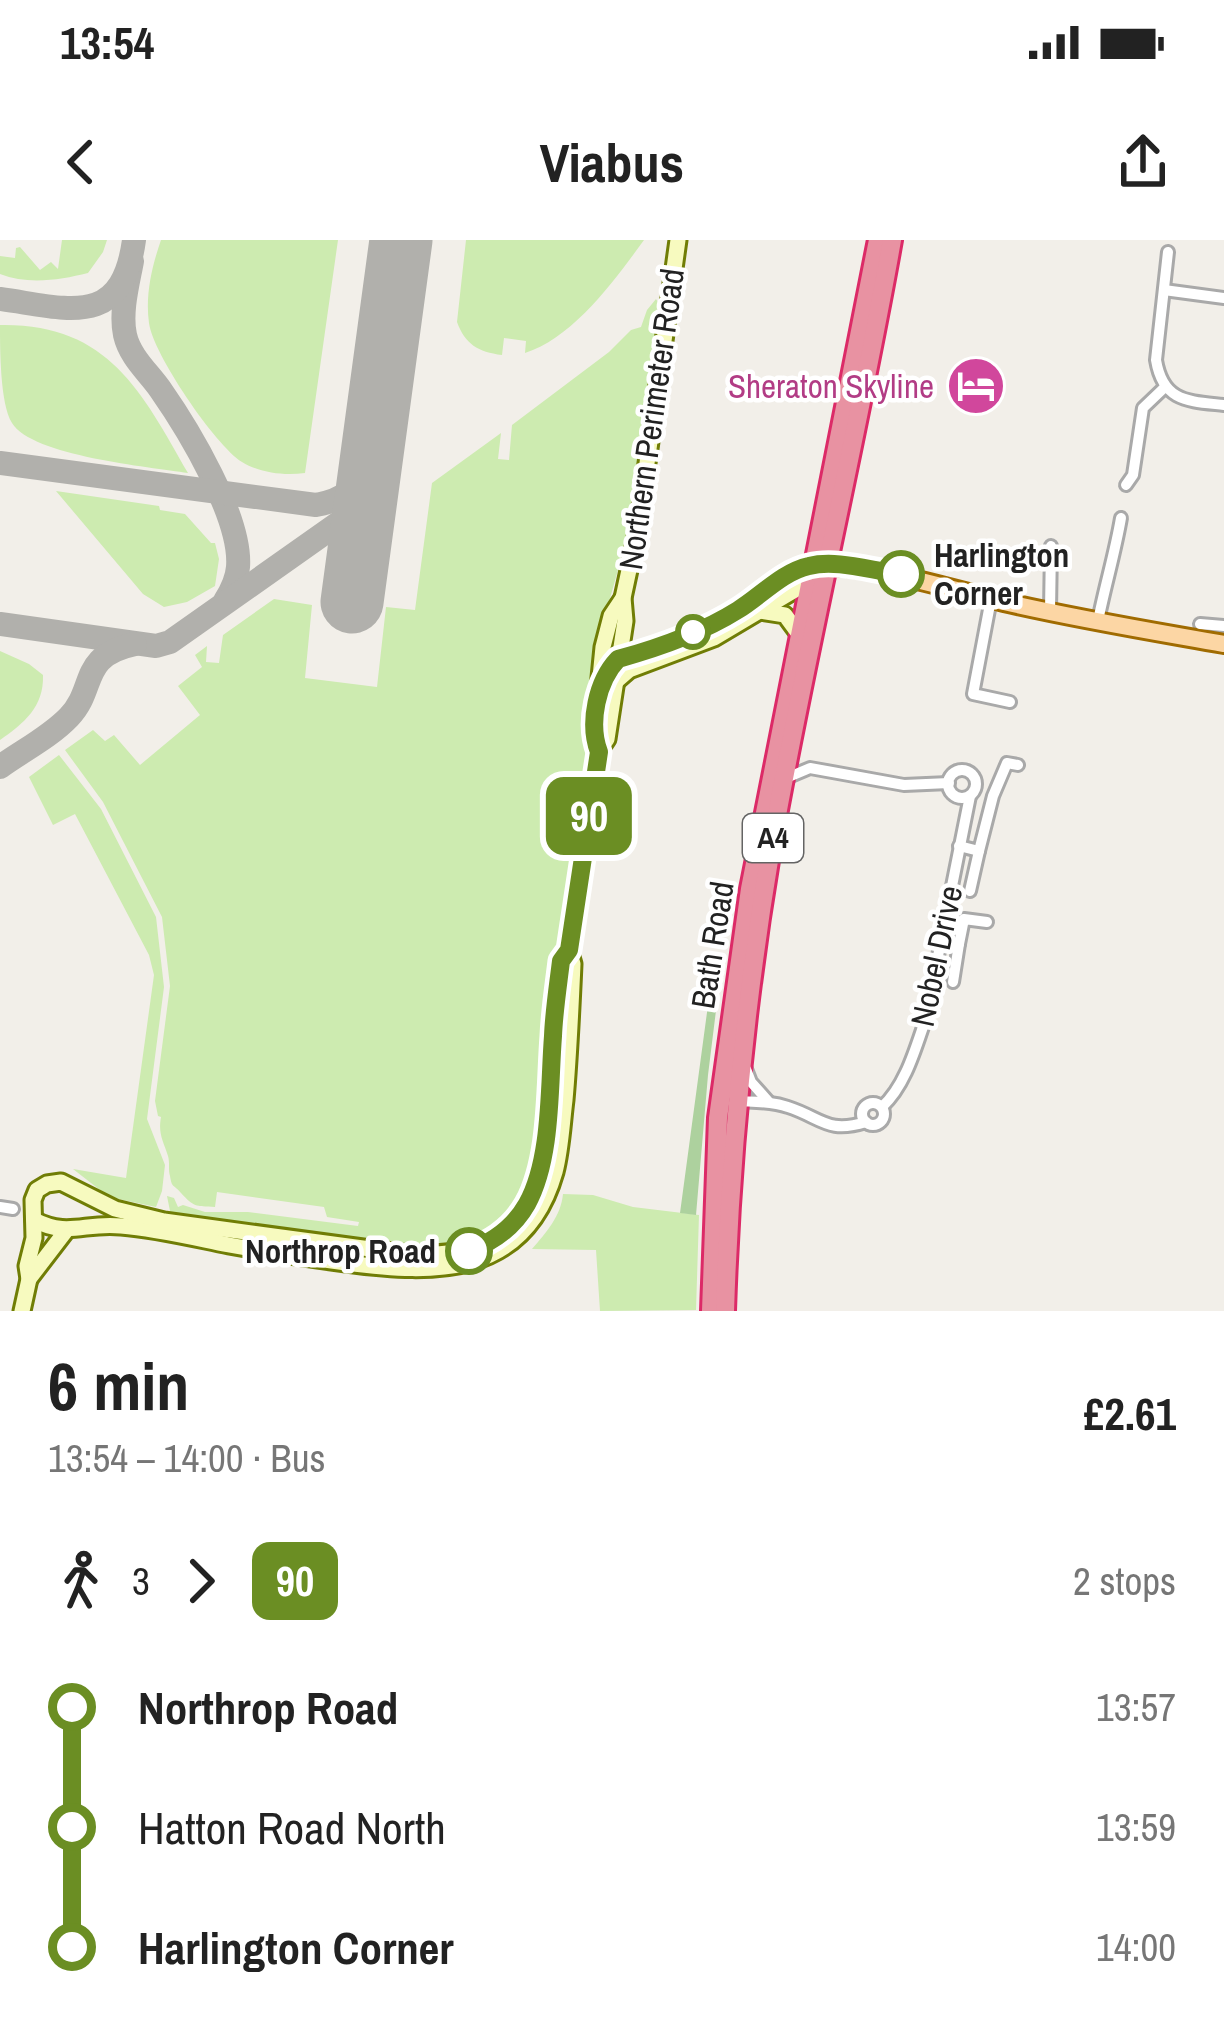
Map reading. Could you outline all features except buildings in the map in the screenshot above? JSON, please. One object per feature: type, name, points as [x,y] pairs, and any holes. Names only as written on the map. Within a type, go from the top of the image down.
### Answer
[{"type":"highway","name":"Bath Road","points":[[711,1311],[764,898],[878,240]]},
{"type":"highway","name":"Bath Road","points":[[725,1311],[750,889],[799,634],[834,536],[892,240]]},
{"type":"main road","points":[[834,536],[859,569]]},
{"type":"main road","points":[[819,572],[859,569],[901,574],[918,583],[1098,621],[1213,632]]},
{"type":"main road","points":[[819,572],[902,586],[918,583]]},
{"type":"street","name":"Northern Perimeter Road","points":[[618,659],[626,621],[623,598],[638,528],[678,240]]},
{"type":"street","points":[[1168,252],[1158,375],[1165,387],[1186,400],[1224,405]]},
{"type":"street","points":[[1165,290],[1224,298]]},
{"type":"street","points":[[1126,485],[1133,475],[1143,408],[1165,387]]},
{"type":"street","points":[[1098,621],[1120,518]]},
{"type":"street","points":[[1050,611],[1051,546]]},
{"type":"street","points":[[608,683],[728,616],[791,572],[819,572]]},
{"type":"street","points":[[603,646],[618,659],[650,656],[714,638],[819,572]]},
{"type":"street","name":"Northern Perimeter Road","points":[[75,1214],[90,1225],[126,1226],[404,1270],[468,1265],[494,1255],[533,1219],[547,1194],[560,1145],[573,964],[569,950],[599,752],[594,738],[608,683],[603,646],[610,616],[623,598]]},
{"type":"street","points":[[991,599],[973,694],[1010,702]]},
{"type":"street","points":[[760,611],[785,615],[799,634]]},
{"type":"street","points":[[626,621],[650,656]]},
{"type":"street","points":[[608,683],[618,659]]},
{"type":"street","points":[[792,740],[810,768]]},
{"type":"street","points":[[970,891],[993,796],[1012,764],[990,759]]},
{"type":"street","points":[[784,779],[810,768],[904,785],[949,782]]},
{"type":"street","points":[[956,772],[970,772],[976,783],[970,796],[962,798],[953,794],[949,782],[956,772]]},
{"type":"street","name":"Nobel Drive","points":[[768,1102],[840,1128],[866,1122],[862,1113],[866,1104],[882,1107],[898,1085],[925,1021],[970,796]]},
{"type":"street","points":[[959,846],[979,850]]},
{"type":"street","points":[[953,982],[964,919],[987,922]]},
{"type":"street","points":[[942,940],[959,944]]},
{"type":"street","name":"Northern Perimeter Road","points":[[75,1214],[115,1209],[212,1228],[422,1255],[480,1247],[516,1220],[534,1190],[544,1142],[561,961],[569,950]]},
{"type":"street","points":[[741,1055],[751,1082],[768,1102]]},
{"type":"street","points":[[735,1100],[768,1102]]},
{"type":"street","points":[[22,1311],[37,1190],[57,1182],[66,1184],[75,1214]]},
{"type":"street","points":[[34,1220],[75,1214]]},
{"type":"street","points":[[28,1279],[75,1214]]},
{"type":"green space","points":[[62,240],[107,240],[88,273],[44,280],[0,274],[0,256],[15,258],[20,247],[40,270],[51,262],[58,269]]},
{"type":"green space","points":[[161,240],[338,240],[305,473],[272,473],[242,462],[202,419],[173,376],[153,337],[148,312]]},
{"type":"green space","points":[[466,240],[644,240],[592,306],[560,335],[525,353],[526,341],[504,338],[502,355],[474,346],[457,322]]},
{"type":"green space","points":[[656,299],[633,502],[593,667],[584,771],[546,1039],[540,1127],[532,1175],[516,1210],[499,1227],[467,1244],[396,1246],[171,1216],[167,1196],[178,1207],[205,1212],[248,1212],[358,1226],[359,1222],[327,1217],[324,1207],[217,1192],[215,1207],[199,1206],[173,1185],[155,1101],[170,986],[162,917],[103,802],[65,750],[93,730],[105,741],[114,735],[140,765],[200,715],[178,686],[202,667],[195,655],[207,646],[206,662],[219,663],[223,635],[274,599],[312,605],[305,678],[377,687],[386,607],[415,610],[432,483],[501,433],[498,459],[509,460],[512,425],[631,330],[641,327]]},
{"type":"green space","points":[[0,325],[37,327],[94,349],[136,389],[188,473],[66,452],[24,434],[12,423],[5,403]]},
{"type":"green space","points":[[56,491],[185,514],[215,543],[219,559],[215,586],[187,602],[164,607],[143,594]]},
{"type":"green space","points":[[0,651],[43,675],[36,705],[0,740]]},
{"type":"green space","points":[[59,755],[101,809],[156,917],[164,987],[147,1119],[165,1165],[156,1207],[109,1197],[73,1169],[126,1178],[154,975],[149,955],[75,814],[53,825],[29,777]]},
{"type":"green space","points":[[715,953],[723,954],[696,1215],[680,1213]]},
{"type":"green space","points":[[563,1194],[699,1215],[696,1310],[600,1311],[596,1250],[532,1249],[556,1217]]},
{"type":"taxiway","points":[[0,299],[69,308],[104,301],[128,269],[134,240]]},
{"type":"taxiway","points":[[132,261],[123,317],[127,343],[172,406],[222,500],[237,547],[238,567],[225,601]]},
{"type":"taxiway","points":[[0,463],[316,505],[350,491],[371,461]]},
{"type":"taxiway","points":[[0,624],[156,646],[170,642],[350,515],[368,485]]},
{"type":"taxiway","points":[[0,767],[69,717],[105,656],[135,644]]},
{"type":"runway","points":[[352,602],[401,240]]},
{"type":"bus line","name":"90","points":[[469,1251],[499,1236],[516,1220],[538,1177],[561,961],[569,950],[599,752],[594,738],[601,682],[610,667],[618,659],[728,616],[791,572],[813,565],[901,574]]},
{"type":"place","name":"Sheraton Skyline","points":[[976,386]]},
{"type":"place","name":"Harlington Corner","points":[[901,574]]},
{"type":"place","name":"Northrop Road","points":[[469,1251]]}]
